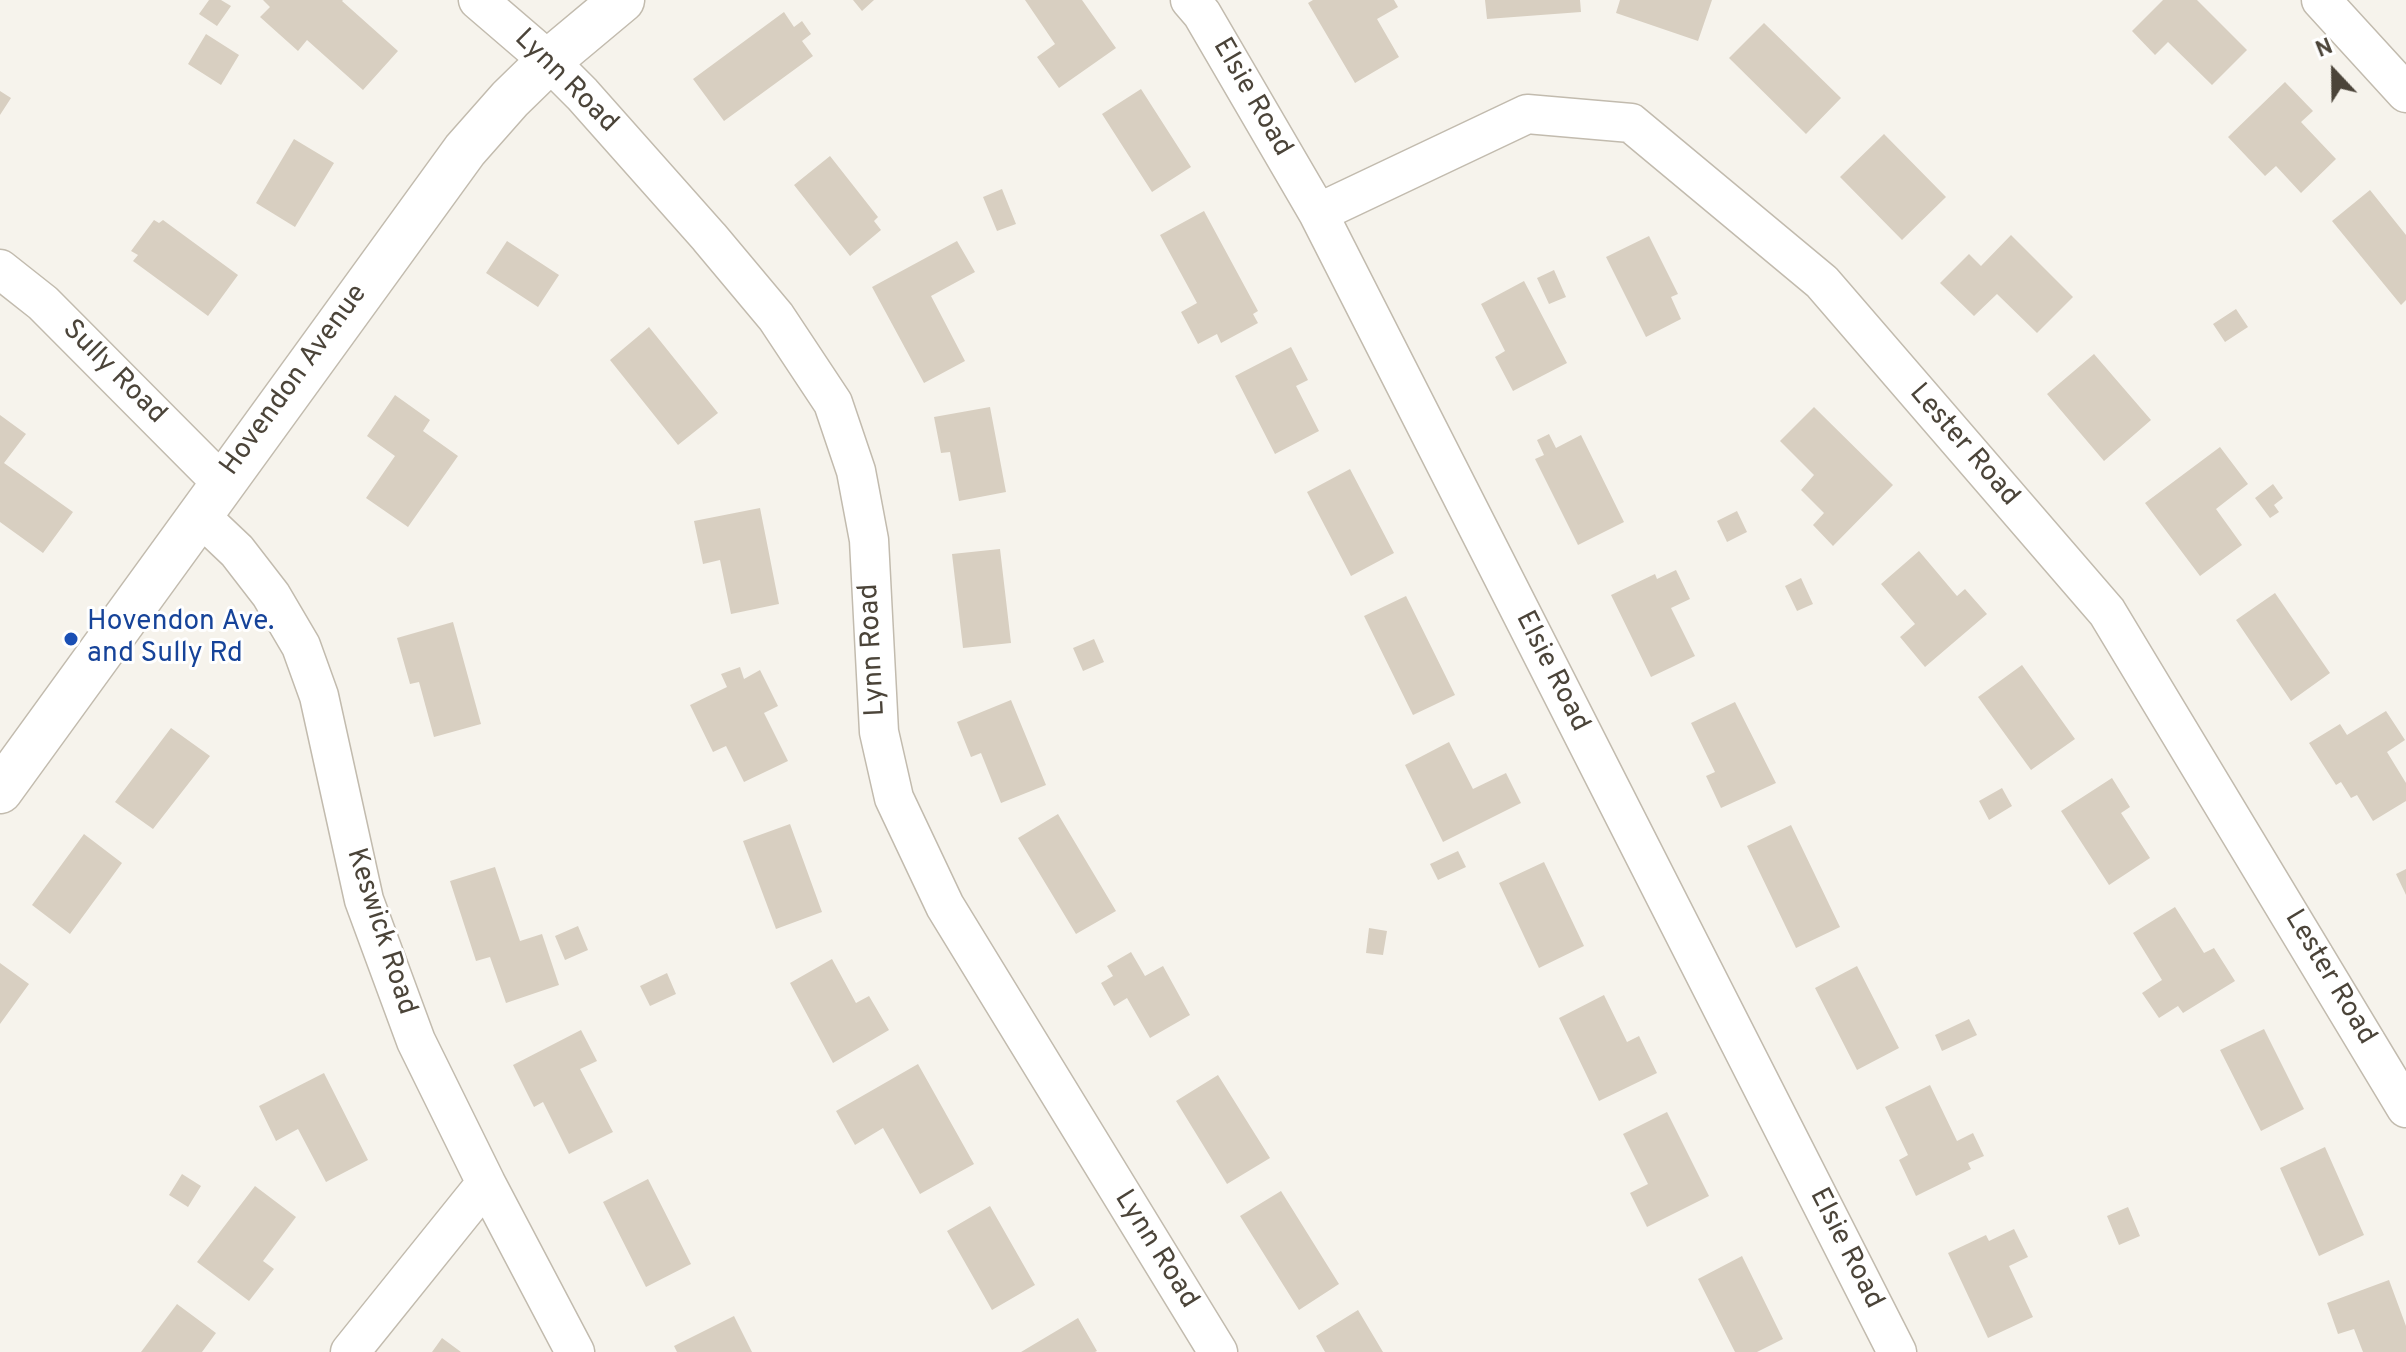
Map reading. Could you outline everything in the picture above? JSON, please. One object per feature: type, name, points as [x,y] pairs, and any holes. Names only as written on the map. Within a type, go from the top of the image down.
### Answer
[{"type":"street","name":"Lynn Road","points":[[478,0],[582,94],[699,226],[767,306],[833,403],[856,471],[869,540],[879,732],[894,798],[945,906],[1218,1352]]},
{"type":"street","name":"Hovendon Avenue","points":[[0,791],[465,150],[549,61],[622,0]]},
{"type":"street","name":"Elsie Road","points":[[1190,0],[1202,14],[1318,213],[1897,1352]]},
{"type":"street","points":[[2321,0],[2406,93]]},
{"type":"street","name":"Lester Road","points":[[1318,213],[1527,114],[1631,123],[1822,282],[2107,612],[2406,1108]]},
{"type":"street","name":"Sully Road","points":[[0,269],[43,303],[210,499]]},
{"type":"street","name":"Keswick Road","points":[[210,499],[237,551],[271,595],[301,646],[319,696],[364,900],[416,1041],[575,1352]]},
{"type":"street","points":[[350,1352],[486,1183]]},
{"type":"building","points":[[209,0],[221,0],[231,6],[217,26],[199,14]]},
{"type":"building","points":[[263,0],[343,0],[398,51],[363,90],[307,40],[298,51],[260,17],[270,7]]},
{"type":"building","points":[[853,0],[874,0],[862,11]]},
{"type":"building","points":[[1025,0],[1082,0],[1116,48],[1059,88],[1037,57],[1055,44]]},
{"type":"building","points":[[1313,0],[1394,0],[1398,7],[1377,19],[1399,57],[1355,83],[1308,3]]},
{"type":"building","points":[[1485,0],[1580,0],[1581,12],[1487,19]]},
{"type":"building","points":[[1620,0],[1712,0],[1698,41],[1616,13]]},
{"type":"building","points":[[2163,0],[2197,0],[2247,50],[2212,85],[2168,42],[2155,55],[2132,31]]},
{"type":"building","points":[[784,12],[794,27],[802,21],[811,34],[802,41],[813,56],[724,121],[693,79]]},
{"type":"building","points":[[1764,23],[1841,98],[1806,134],[1729,58]]},
{"type":"building","points":[[206,34],[239,55],[221,85],[188,64]]},
{"type":"building","points":[[2285,82],[2313,111],[2301,122],[2336,159],[2301,193],[2276,166],[2265,176],[2228,137]]},
{"type":"building","points":[[1141,89],[1191,167],[1152,192],[1102,114]]},
{"type":"building","points":[[0,91],[11,98],[0,115]]},
{"type":"building","points":[[1884,134],[1946,197],[1902,240],[1840,177]]},
{"type":"building","points":[[294,139],[334,163],[295,227],[256,203]]},
{"type":"building","points":[[830,156],[878,217],[874,221],[881,230],[850,256],[794,185]]},
{"type":"building","points":[[1002,189],[1016,224],[997,231],[983,197]]},
{"type":"building","points":[[2370,190],[2406,235],[2406,300],[2401,305],[2332,221]]},
{"type":"building","points":[[1204,211],[1258,311],[1253,314],[1258,323],[1221,343],[1217,334],[1198,344],[1181,312],[1197,303],[1160,235]]},
{"type":"building","points":[[154,220],[159,223],[163,220],[238,275],[208,316],[133,261],[138,255],[131,251]]},
{"type":"building","points":[[2011,235],[2073,297],[2037,333],[1997,294],[1974,316],[1940,283],[1969,254],[1981,266]]},
{"type":"building","points":[[1649,236],[1678,294],[1671,297],[1681,319],[1646,337],[1606,257]]},
{"type":"building","points":[[507,241],[559,275],[538,307],[486,273]]},
{"type":"building","points":[[957,241],[975,272],[931,296],[965,361],[924,383],[872,287]]},
{"type":"building","points":[[1554,270],[1566,297],[1549,304],[1537,278]]},
{"type":"building","points":[[1524,281],[1567,363],[1513,391],[1495,357],[1505,351],[1481,304]]},
{"type":"building","points":[[2236,309],[2248,327],[2225,342],[2213,324]]},
{"type":"building","points":[[649,327],[718,413],[678,445],[610,360]]},
{"type":"building","points":[[1291,347],[1308,380],[1296,386],[1319,431],[1275,454],[1235,376]]},
{"type":"building","points":[[2094,354],[2151,420],[2104,461],[2047,394]]},
{"type":"building","points":[[395,395],[430,420],[423,431],[458,456],[408,527],[366,498],[395,456],[367,436]]},
{"type":"building","points":[[990,407],[1006,492],[959,501],[950,452],[941,453],[934,417]]},
{"type":"building","points":[[1814,407],[1893,485],[1833,546],[1813,525],[1824,513],[1801,490],[1814,475],[1780,441]]},
{"type":"building","points":[[0,415],[26,434],[4,463],[73,512],[43,553],[0,522]]},
{"type":"building","points":[[1549,434],[1556,448],[1581,435],[1624,522],[1578,545],[1535,459],[1544,455],[1537,440]]},
{"type":"building","points":[[2220,447],[2248,484],[2216,509],[2242,545],[2200,576],[2145,503]]},
{"type":"building","points":[[1350,469],[1394,553],[1351,576],[1307,492]]},
{"type":"building","points":[[2273,484],[2283,498],[2274,505],[2279,512],[2270,518],[2255,498]]},
{"type":"building","points":[[760,508],[779,604],[731,614],[720,560],[703,564],[694,521]]},
{"type":"building","points":[[1737,511],[1747,532],[1727,542],[1717,521]]},
{"type":"building","points":[[1000,549],[1011,643],[963,648],[952,554]]},
{"type":"building","points":[[1919,551],[1957,596],[1965,589],[1987,614],[1925,667],[1900,637],[1915,624],[1881,584]]},
{"type":"building","points":[[1676,570],[1690,599],[1671,608],[1695,656],[1651,677],[1611,595],[1655,574],[1657,579]]},
{"type":"building","points":[[1801,578],[1813,604],[1797,611],[1785,586]]},
{"type":"building","points":[[2275,593],[2330,673],[2291,701],[2236,620]]},
{"type":"building","points":[[1406,596],[1455,695],[1413,715],[1364,616]]},
{"type":"building","points":[[453,622],[481,724],[434,737],[419,682],[410,684],[397,638]]},
{"type":"building","points":[[1094,639],[1104,662],[1083,671],[1073,648]]},
{"type":"building","points":[[2022,665],[2075,739],[2031,770],[1978,697]]},
{"type":"building","points":[[740,667],[744,679],[760,670],[778,706],[764,713],[788,761],[744,782],[726,746],[713,752],[690,705],[727,687],[721,674]]},
{"type":"building","points":[[1011,700],[1046,785],[1001,803],[981,753],[971,757],[957,722]]},
{"type":"building","points":[[1735,702],[1776,783],[1721,808],[1706,776],[1715,772],[1691,723]]},
{"type":"building","points":[[2386,711],[2405,740],[2387,752],[2406,783],[2406,801],[2373,821],[2357,795],[2351,798],[2341,782],[2336,785],[2309,743],[2340,724],[2347,735]]},
{"type":"building","points":[[171,728],[210,756],[153,829],[115,802]]},
{"type":"building","points":[[1449,742],[1473,789],[1506,773],[1521,803],[1443,842],[1405,765]]},
{"type":"building","points":[[2112,778],[2130,807],[2121,813],[2150,858],[2109,885],[2061,811]]},
{"type":"building","points":[[2002,788],[2012,806],[1989,820],[1979,801]]},
{"type":"building","points":[[1058,814],[1116,911],[1076,934],[1018,838]]},
{"type":"building","points":[[790,824],[822,912],[776,929],[743,841]]},
{"type":"building","points":[[1791,825],[1840,927],[1796,948],[1747,846]]},
{"type":"building","points":[[84,834],[122,863],[70,934],[32,905]]},
{"type":"building","points":[[1458,851],[1466,867],[1438,880],[1430,864]]},
{"type":"building","points":[[1544,862],[1584,946],[1539,968],[1499,883]]},
{"type":"building","points":[[495,867],[520,941],[542,934],[559,985],[506,1003],[490,957],[476,961],[450,881]]},
{"type":"building","points":[[2406,869],[2406,895],[2396,874]]},
{"type":"building","points":[[2175,907],[2204,953],[2214,948],[2235,981],[2183,1013],[2178,1006],[2159,1018],[2142,993],[2162,980],[2133,933]]},
{"type":"building","points":[[578,926],[588,950],[565,960],[555,936]]},
{"type":"building","points":[[1369,928],[1387,931],[1383,955],[1366,953]]},
{"type":"building","points":[[1131,952],[1145,976],[1163,966],[1190,1015],[1150,1038],[1127,998],[1114,1006],[1101,983],[1113,976],[1107,966]]},
{"type":"building","points":[[832,959],[856,1003],[869,996],[889,1030],[833,1063],[790,983]]},
{"type":"building","points":[[0,963],[29,984],[0,1024]]},
{"type":"building","points":[[1857,966],[1899,1048],[1857,1070],[1815,988]]},
{"type":"building","points":[[667,973],[676,994],[650,1006],[640,986]]},
{"type":"building","points":[[1604,995],[1627,1042],[1639,1036],[1657,1073],[1599,1101],[1559,1018]]},
{"type":"building","points":[[1969,1019],[1977,1035],[1942,1051],[1935,1035]]},
{"type":"building","points":[[2264,1029],[2304,1109],[2261,1131],[2220,1050]]},
{"type":"building","points":[[581,1030],[597,1061],[580,1069],[613,1132],[569,1154],[543,1102],[534,1107],[513,1065]]},
{"type":"building","points":[[918,1064],[974,1164],[920,1194],[883,1128],[855,1145],[836,1111]]},
{"type":"building","points":[[324,1073],[368,1160],[326,1182],[298,1129],[276,1141],[259,1106]]},
{"type":"building","points":[[1218,1075],[1270,1158],[1227,1184],[1176,1101]]},
{"type":"building","points":[[1930,1085],[1957,1141],[1973,1133],[1984,1156],[1968,1163],[1971,1169],[1916,1196],[1899,1160],[1908,1155],[1885,1107]]},
{"type":"building","points":[[1667,1112],[1709,1196],[1647,1227],[1630,1193],[1648,1184],[1623,1134]]},
{"type":"building","points":[[2325,1147],[2364,1235],[2319,1256],[2280,1168]]},
{"type":"building","points":[[182,1174],[201,1186],[188,1207],[169,1195]]},
{"type":"building","points":[[648,1179],[691,1264],[646,1287],[603,1202]]},
{"type":"building","points":[[255,1186],[296,1217],[263,1261],[274,1269],[249,1301],[197,1262]]},
{"type":"building","points":[[1281,1191],[1339,1284],[1299,1310],[1240,1216]]},
{"type":"building","points":[[990,1206],[1035,1285],[992,1310],[947,1231]]},
{"type":"building","points":[[2128,1207],[2140,1236],[2119,1245],[2107,1216]]},
{"type":"building","points":[[2014,1229],[2028,1257],[2009,1266],[2033,1317],[1988,1338],[1948,1253],[1986,1235],[1989,1241]]},
{"type":"building","points":[[1742,1256],[1783,1339],[1757,1352],[1735,1352],[1698,1279]]},
{"type":"building","points":[[2389,1280],[2406,1326],[2406,1352],[2363,1352],[2354,1329],[2338,1334],[2327,1303]]},
{"type":"building","points":[[177,1304],[216,1333],[202,1352],[141,1352]]},
{"type":"building","points":[[1358,1310],[1383,1352],[1325,1352],[1316,1336]]},
{"type":"building","points":[[734,1316],[752,1352],[677,1352],[674,1346]]},
{"type":"building","points":[[1078,1318],[1097,1351],[1021,1352]]},
{"type":"building","points":[[442,1338],[461,1352],[432,1352]]},
{"type":"place","name":"Hovendon Ave. and Sully Rd","points":[[71,639]]}]
